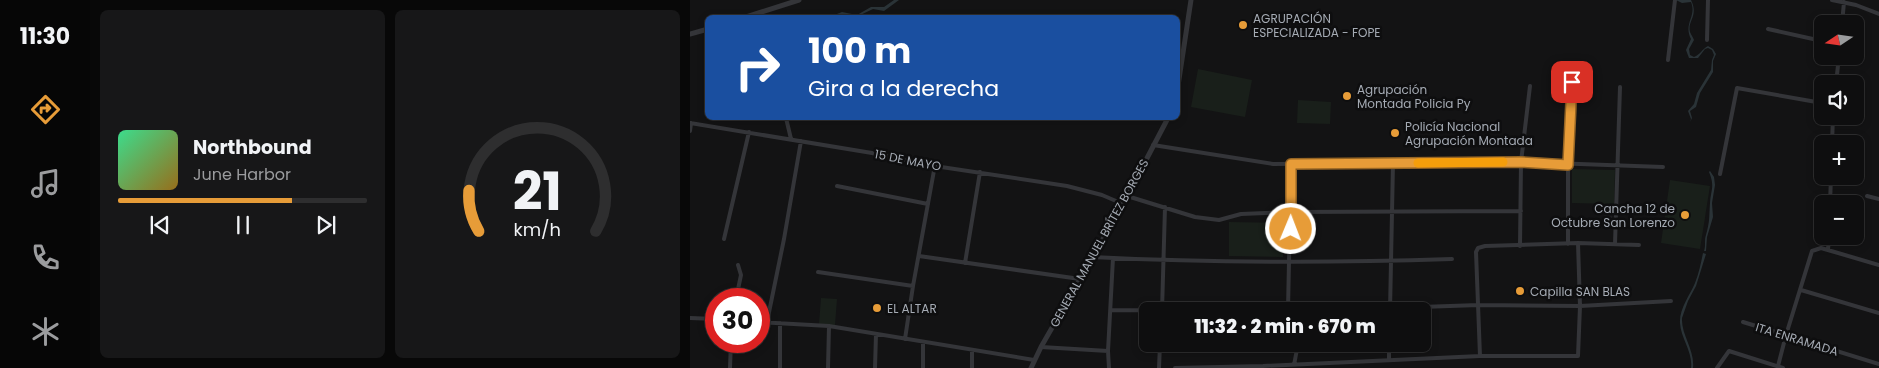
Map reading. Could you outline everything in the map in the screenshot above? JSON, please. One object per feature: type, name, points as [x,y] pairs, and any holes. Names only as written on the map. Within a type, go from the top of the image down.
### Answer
[{"type":"street","points":[[763,15],[799,0]]},
{"type":"street","points":[[1180,73],[1191,0]]},
{"type":"street","points":[[1707,40],[1708,0]]},
{"type":"street","points":[[1832,0],[1856,5],[1879,14]]},
{"type":"street","points":[[1668,60],[1674,1]]},
{"type":"street","points":[[1843,15],[1844,2]]},
{"type":"street","points":[[1768,29],[1814,39]]},
{"type":"street","points":[[690,34],[705,30]]},
{"type":"street","points":[[1568,244],[1568,165],[1572,82]]},
{"type":"street","points":[[1520,246],[1521,162],[1530,86]]},
{"type":"street","points":[[1615,244],[1620,87]]},
{"type":"street","points":[[1720,174],[1737,88],[1814,101]]},
{"type":"street","points":[[786,120],[790,138]]},
{"type":"street","name":"GENERAL MANUEL BRÍTEZ BORGES","points":[[1031,368],[1041,346],[1123,204],[1167,120]]},
{"type":"street","points":[[690,131],[691,123]]},
{"type":"street","name":"15 DE MAYO","points":[[691,123],[790,138],[934,165],[1068,186],[1102,195],[1123,204]]},
{"type":"street","points":[[724,240],[749,132]]},
{"type":"street","points":[[770,307],[801,140]]},
{"type":"street","points":[[1153,145],[1273,164],[1521,162],[1663,168]]},
{"type":"street","points":[[1390,302],[1393,163]]},
{"type":"street","points":[[1288,302],[1291,164]]},
{"type":"street","points":[[906,339],[913,286],[934,165]]},
{"type":"street","points":[[964,262],[980,172]]},
{"type":"street","points":[[837,186],[928,204]]},
{"type":"street","points":[[1127,196],[1195,217],[1219,220],[1241,214],[1291,212],[1520,211]]},
{"type":"street","points":[[1867,196],[1879,199]]},
{"type":"street","points":[[1162,302],[1165,207]]},
{"type":"street","points":[[1175,368],[1263,367],[1480,356],[1578,356],[1580,306],[1578,243]]},
{"type":"street","points":[[1480,356],[1476,252],[1478,248],[1486,246],[1578,243],[1639,245]]},
{"type":"street","points":[[1828,245],[1828,250]]},
{"type":"street","points":[[1717,368],[1729,352],[1781,367],[1786,335],[1812,251],[1821,248],[1879,265]]},
{"type":"street","points":[[919,256],[1080,279]]},
{"type":"street","points":[[1092,257],[1164,261],[1289,263],[1452,259]]},
{"type":"street","points":[[1109,368],[1108,351],[1113,258]]},
{"type":"street","points":[[738,265],[742,275],[739,288]]},
{"type":"street","points":[[818,272],[913,286]]},
{"type":"street","points":[[1801,290],[1879,313]]},
{"type":"street","points":[[1431,307],[1479,305],[1580,306],[1671,301]]},
{"type":"street","points":[[1110,310],[1139,311]]},
{"type":"street","points":[[690,318],[705,319]]},
{"type":"street","points":[[770,322],[829,326],[1034,360]]},
{"type":"street","name":"ITA ENRAMADA","points":[[1743,322],[1879,364]]},
{"type":"street","points":[[780,323],[780,368]]},
{"type":"street","points":[[828,368],[829,326]]},
{"type":"street","points":[[875,368],[876,334]]},
{"type":"street","points":[[923,342],[923,368]]},
{"type":"street","points":[[1041,346],[1108,351]]},
{"type":"street","points":[[972,350],[972,368]]},
{"type":"street","points":[[1159,368],[1160,352]]},
{"type":"street","points":[[1294,365],[1296,352]]},
{"type":"street","points":[[1389,352],[1389,360]]},
{"type":"street","points":[[730,368],[731,353]]},
{"type":"shaded area","points":[[894,0],[899,0],[884,11],[873,9],[857,15],[871,7],[884,7]]},
{"type":"shaded area","points":[[1676,0],[1691,0],[1693,6],[1690,32],[1694,40],[1689,49],[1690,55],[1696,56],[1708,46],[1713,49],[1716,54],[1713,61],[1713,72],[1700,93],[1696,107],[1690,111],[1692,118],[1690,122],[1691,119],[1688,111],[1694,104],[1697,93],[1711,70],[1714,55],[1712,50],[1708,48],[1698,58],[1689,58],[1686,50],[1691,39],[1688,29],[1692,12],[1691,2],[1682,3]]},
{"type":"shaded area","points":[[842,12],[857,15],[834,15]]},
{"type":"shaded area","points":[[1198,69],[1252,80],[1245,117],[1191,107]]},
{"type":"shaded area","points":[[1298,100],[1331,102],[1330,124],[1297,123]]},
{"type":"shaded area","points":[[1572,169],[1615,170],[1614,204],[1572,203]]},
{"type":"shaded area","points":[[1710,171],[1714,177],[1715,185],[1712,203],[1713,217],[1707,237],[1706,251],[1704,251],[1712,188]]},
{"type":"shaded area","name":"Cancha 12 de Octubre San Lorenzo","points":[[1670,180],[1710,186],[1700,249],[1661,243]]},
{"type":"shaded area","points":[[1605,209],[1613,209],[1612,221],[1604,221]]},
{"type":"shaded area","points":[[1229,222],[1283,223],[1283,257],[1229,256]]},
{"type":"shaded area","points":[[1703,253],[1706,254],[1696,286],[1682,318],[1682,324],[1692,355],[1693,368],[1691,368],[1690,356],[1681,329],[1680,318],[1683,307],[1693,288]]},
{"type":"shaded area","points":[[821,298],[837,299],[835,325],[819,324]]},
{"type":"slow traffic","points":[[1418,163],[1503,162]]},
{"type":"place","name":"AGRUPACIÓN ESPECIALIZADA - FOPE","points":[[1243,25]]},
{"type":"place","name":"Agrupación Montada Policia Py","points":[[1347,96]]},
{"type":"place","name":"Policía Nacional Agrupación Montada","points":[[1395,133]]},
{"type":"place","name":"Cancha 12 de Octubre San Lorenzo","points":[[1685,215]]},
{"type":"place","name":"Capilla SAN BLAS","points":[[1520,291]]},
{"type":"place","name":"EL ALTAR","points":[[877,308]]},
{"type":"route","points":[[1291,229],[1291,164],[1521,162],[1568,165],[1572,82]]}]
